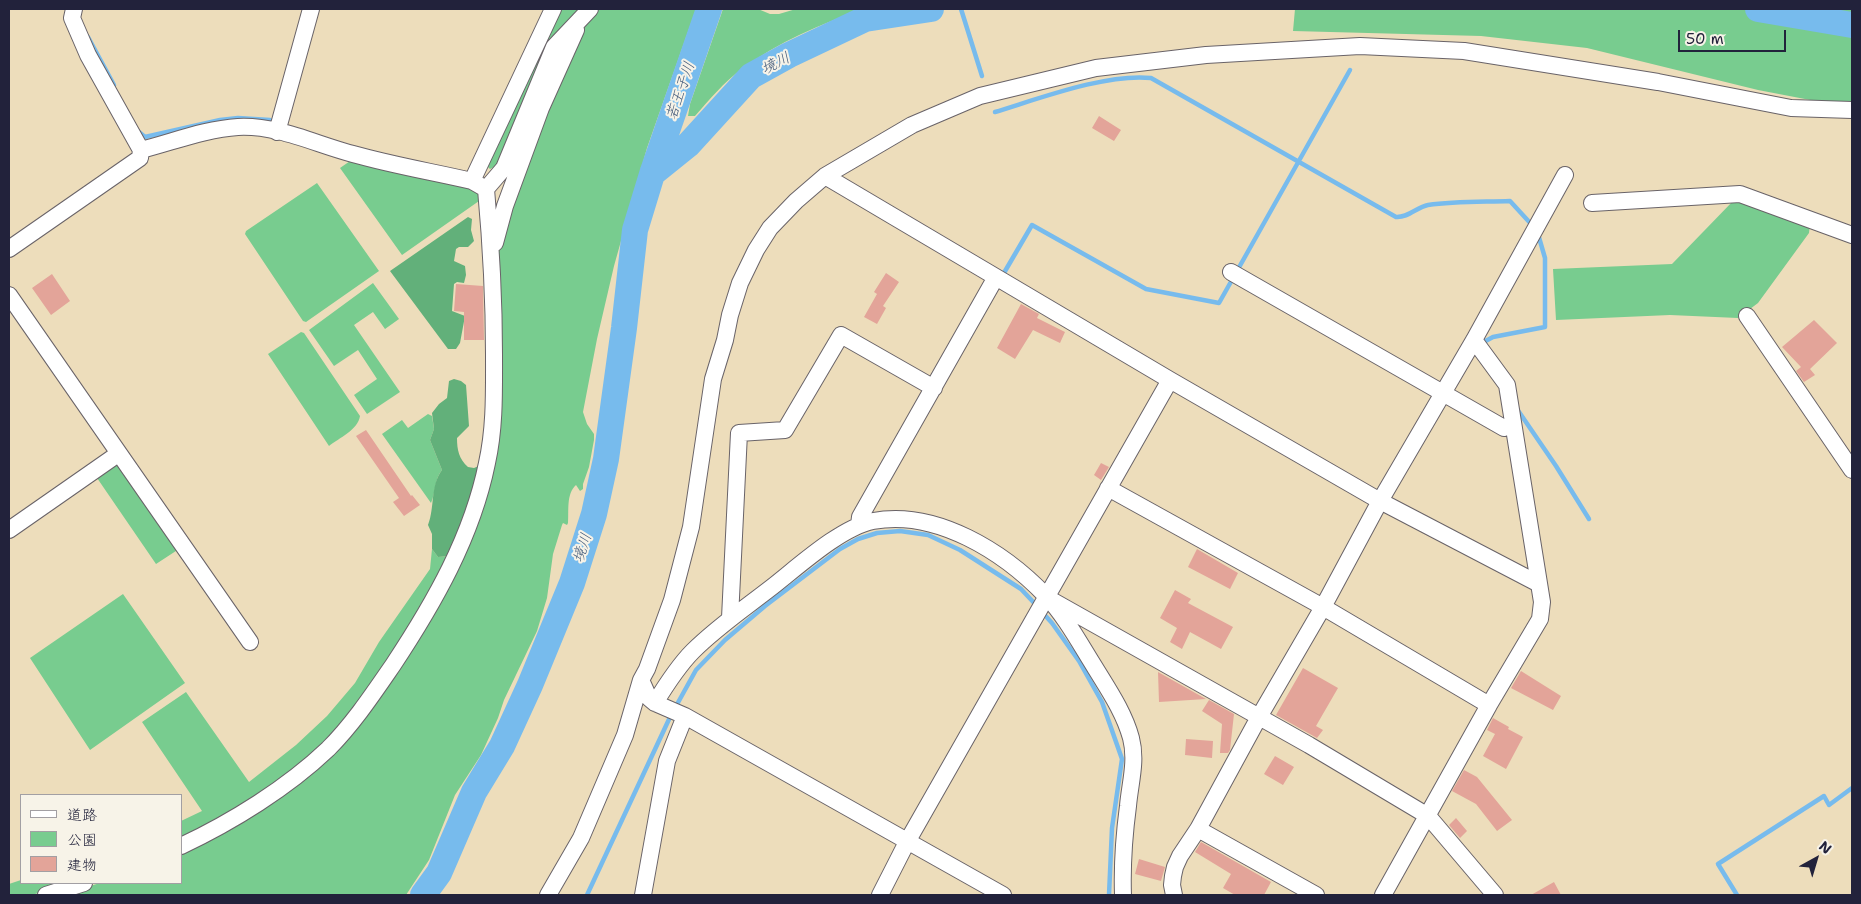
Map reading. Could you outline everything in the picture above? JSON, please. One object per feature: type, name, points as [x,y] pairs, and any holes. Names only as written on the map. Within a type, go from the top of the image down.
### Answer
[{"type":"street","points":[[9,249],[140,158],[141,150],[88,54],[72,18],[74,9]]},
{"type":"street","points":[[277,132],[311,9]]},
{"type":"street","points":[[182,845],[219,826],[279,789],[328,749],[379,686],[424,617],[446,577],[470,524],[488,463],[494,404],[492,251],[479,185],[553,9]]},
{"type":"street","points":[[141,150],[174,140],[236,127],[250,127],[291,134],[352,154],[479,185],[504,168],[554,47],[585,14]]},
{"type":"street","points":[[492,251],[505,206],[541,108],[585,14]]},
{"type":"street","points":[[548,895],[580,838],[625,735],[641,680],[672,600],[692,527],[713,379],[740,283],[756,250],[770,228],[824,176],[912,125],[980,96],[1096,68],[1206,55],[1360,46],[1464,51],[1658,82],[1791,108],[1852,110]]},
{"type":"street","points":[[1174,895],[1172,885],[1175,867],[1323,607],[1380,501],[1474,340],[1566,175]]},
{"type":"street","points":[[824,176],[1170,380],[1380,501],[1539,584]]},
{"type":"street","points":[[1592,203],[1740,194],[1852,235]]},
{"type":"street","points":[[1231,272],[1504,428]]},
{"type":"street","points":[[859,525],[860,517],[996,277]]},
{"type":"street","points":[[9,295],[250,642]]},
{"type":"street","points":[[1747,316],[1852,470]]},
{"type":"street","points":[[730,618],[739,433],[785,430],[841,335],[934,388]]},
{"type":"street","points":[[1383,895],[1489,705],[1540,619],[1542,602],[1508,385],[1474,340]]},
{"type":"street","points":[[880,895],[907,842],[1170,380]]},
{"type":"street","points":[[9,530],[118,454]]},
{"type":"street","points":[[1108,488],[1323,607],[1489,705]]},
{"type":"street","points":[[655,704],[692,652],[730,618],[822,548],[859,525],[875,521],[898,519],[934,525],[974,541],[1002,559],[1047,597],[1259,717],[1428,816],[1494,895]]},
{"type":"street","points":[[1047,597],[1077,639],[1113,696],[1131,738],[1135,757],[1127,807],[1122,868],[1123,895]]},
{"type":"street","points":[[641,680],[649,698],[655,704],[686,716],[1003,895]]},
{"type":"street","points":[[643,895],[667,761],[686,716]]},
{"type":"street","points":[[1198,828],[1316,895]]},
{"type":"street","points":[[46,895],[81,884]]},
{"type":"green space","points":[[560,9],[583,9],[500,164],[490,169],[487,166]]},
{"type":"green space","points":[[598,9],[696,9],[647,148],[614,266],[583,412],[587,424],[594,434],[594,440],[583,489],[580,491],[576,485],[571,493],[568,523],[567,525],[563,523],[562,525],[553,554],[547,598],[537,631],[504,700],[481,755],[455,795],[429,860],[406,895],[60,895],[97,884],[182,884],[182,852],[228,829],[368,708],[491,474],[496,255],[519,184],[581,30]]},
{"type":"green space","points":[[723,9],[758,9],[770,14],[779,14],[796,9],[863,9],[816,27],[770,50],[729,80],[695,116],[688,116],[690,104]]},
{"type":"green space","points":[[1295,9],[1852,9],[1852,108],[1758,90],[1587,48],[1481,36],[1293,31]]},
{"type":"green space","points":[[353,159],[474,188],[479,193],[479,201],[402,255],[340,168]]},
{"type":"green space","points":[[317,183],[379,271],[306,322],[303,321],[245,234],[246,231]]},
{"type":"green space","points":[[1734,200],[1810,224],[1809,233],[1758,303],[1738,318],[1670,315],[1556,320],[1553,269],[1672,264]]},
{"type":"green space","points":[[468,217],[472,219],[471,230],[474,241],[468,247],[456,249],[454,261],[465,266],[466,275],[464,283],[457,282],[454,284],[452,311],[465,316],[460,343],[456,349],[448,349],[390,271]]},
{"type":"green space","points":[[373,283],[399,319],[385,329],[373,312],[354,325],[400,392],[367,414],[354,395],[377,379],[358,350],[334,366],[309,330]]},
{"type":"green space","points":[[301,332],[304,333],[360,416],[359,421],[352,430],[329,446],[268,354]]},
{"type":"green space","points":[[454,379],[466,385],[469,426],[457,438],[459,454],[462,461],[468,467],[474,468],[481,465],[484,469],[449,556],[438,557],[432,549],[432,534],[428,525],[434,490],[442,470],[430,440],[434,429],[432,413],[447,398],[449,381]]},
{"type":"green space","points":[[428,414],[432,416],[434,429],[430,440],[442,470],[431,503],[382,434],[402,420],[408,428]]},
{"type":"green space","points":[[116,461],[179,549],[156,564],[95,475]]},
{"type":"green space","points":[[432,549],[438,557],[449,556],[435,589],[351,716],[296,771],[182,841],[182,821],[202,811],[142,722],[186,692],[249,782],[296,745],[327,716],[355,683],[379,642],[430,569]]},
{"type":"green space","points":[[123,594],[185,683],[90,750],[30,658]]},
{"type":"green space","points":[[20,880],[20,884],[67,884],[32,895],[9,895],[9,884]]},
{"type":"building","points":[[1099,116],[1121,130],[1114,141],[1092,128]]},
{"type":"building","points":[[886,273],[899,282],[883,306],[886,308],[877,324],[864,317],[877,294],[874,292]]},
{"type":"building","points":[[52,274],[70,301],[51,315],[32,288]]},
{"type":"building","points":[[456,284],[483,286],[484,340],[464,340],[464,312],[454,311]]},
{"type":"building","points":[[1021,304],[1039,314],[1037,318],[1065,332],[1060,343],[1033,330],[1015,359],[997,348]]},
{"type":"building","points":[[1814,320],[1837,343],[1810,369],[1815,375],[1804,382],[1796,371],[1801,367],[1782,347]]},
{"type":"building","points":[[366,430],[411,496],[420,505],[404,516],[393,502],[399,498],[356,436]]},
{"type":"building","points":[[1101,463],[1109,467],[1101,480],[1094,475]]},
{"type":"building","points":[[1197,549],[1238,573],[1230,589],[1188,567]]},
{"type":"building","points":[[1175,590],[1191,599],[1188,603],[1233,627],[1221,649],[1190,632],[1182,649],[1170,642],[1177,628],[1160,618]]},
{"type":"building","points":[[1303,668],[1338,688],[1316,726],[1323,730],[1317,738],[1276,715]]},
{"type":"building","points":[[1521,671],[1561,696],[1553,710],[1511,688]]},
{"type":"building","points":[[1158,672],[1206,699],[1159,702]]},
{"type":"building","points":[[1209,700],[1234,714],[1230,750],[1228,753],[1220,753],[1222,724],[1202,711]]},
{"type":"building","points":[[1493,718],[1523,737],[1506,769],[1483,756],[1495,734],[1487,730]]},
{"type":"building","points":[[1186,739],[1213,741],[1212,758],[1185,755]]},
{"type":"building","points":[[1275,756],[1294,767],[1283,785],[1264,774]]},
{"type":"building","points":[[1464,770],[1477,777],[1512,820],[1497,831],[1476,804],[1452,791]]},
{"type":"building","points":[[1456,818],[1467,831],[1460,838],[1449,825]]},
{"type":"building","points":[[1201,842],[1271,882],[1264,895],[1235,895],[1223,888],[1231,874],[1195,852]]},
{"type":"building","points":[[1139,859],[1165,867],[1161,881],[1135,874]]},
{"type":"building","points":[[1554,882],[1561,895],[1531,895]]},
{"type":"waterway","name":"境川","points":[[423,895],[439,873],[474,792],[502,746],[530,685],[572,583],[594,514],[606,459],[635,230],[653,171],[652,174],[709,9]]},
{"type":"waterway","name":"境川","points":[[652,174],[688,145],[751,76],[789,55],[865,19],[931,9]]},
{"type":"waterway","points":[[961,9],[982,76]]},
{"type":"waterway","name":"境川","points":[[1758,9],[1852,25]]},
{"type":"waterway","points":[[88,37],[114,85]]},
{"type":"waterway","points":[[1001,278],[1032,225],[1146,289],[1219,303],[1350,70]]},
{"type":"waterway","points":[[995,112],[1094,83],[1133,77],[1151,78],[1396,217],[1405,216],[1428,205],[1510,201],[1532,225]]},
{"type":"waterway","points":[[139,132],[145,137],[220,120],[238,118],[270,120]]},
{"type":"waterway","points":[[1480,344],[1493,337],[1545,327],[1545,258],[1538,234]]},
{"type":"waterway","points":[[1517,409],[1589,519]]},
{"type":"waterway","points":[[675,708],[696,670],[725,640],[765,606],[840,549],[858,539],[877,533],[900,531],[928,535],[960,550],[1021,589],[1037,606]]},
{"type":"waterway","points":[[1042,612],[1079,661],[1102,702],[1122,759],[1112,828],[1109,895]]},
{"type":"waterway","points":[[587,895],[671,715]]},
{"type":"waterway","points":[[1737,895],[1718,864],[1824,796],[1829,805],[1852,788]]},
{"type":"water label","name":"若王子川","points":[[681,91]]}]
